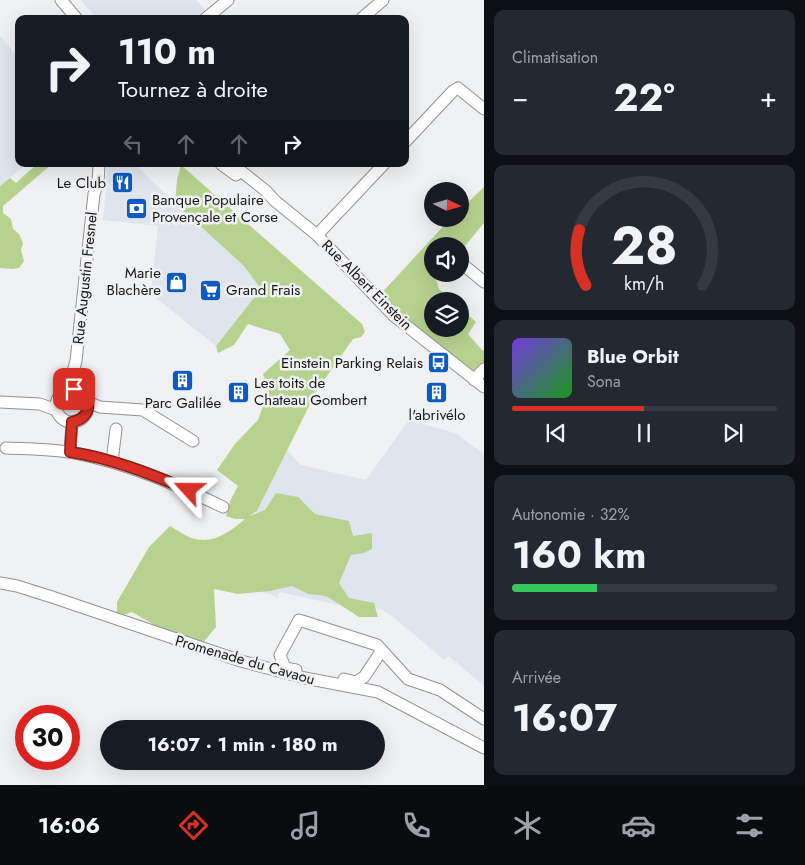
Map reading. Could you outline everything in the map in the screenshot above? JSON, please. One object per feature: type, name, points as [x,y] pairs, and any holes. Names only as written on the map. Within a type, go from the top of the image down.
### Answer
[{"type":"street","points":[[61,0],[74,15]]},
{"type":"street","points":[[219,14],[228,0]]},
{"type":"street","points":[[367,15],[384,0]]},
{"type":"street","points":[[409,138],[458,88],[484,109]]},
{"type":"street","name":"Rue Augustin Fresnel","points":[[73,390],[94,194],[95,167]]},
{"type":"street","name":"Rue Augustin Fresnel","points":[[94,194],[98,183],[99,167]]},
{"type":"street","name":"Rue Albert Einstein","points":[[225,167],[262,196],[275,201]]},
{"type":"street","name":"Rue Albert Einstein","points":[[236,167],[317,235],[394,316],[481,377]]},
{"type":"street","points":[[317,235],[381,167]]},
{"type":"street","points":[[469,269],[482,278]]},
{"type":"street","points":[[73,390],[83,394],[87,407],[82,419],[72,422],[62,419],[56,404],[60,394],[73,390]]},
{"type":"street","points":[[0,410],[0,402],[56,404]]},
{"type":"street","points":[[87,407],[143,410],[193,441]]},
{"type":"street","points":[[70,452],[72,422]]},
{"type":"street","points":[[112,462],[116,429]]},
{"type":"street","points":[[6,448],[70,452],[112,462],[155,476],[223,507]]},
{"type":"street","name":"Promenade du Cavaou","points":[[0,583],[17,586],[52,597],[241,661],[305,678],[378,692],[484,748]]},
{"type":"street","points":[[382,650],[364,678],[356,682],[285,668],[280,655],[300,620],[377,644],[408,679],[440,690],[484,719]]},
{"type":"shaded area","points":[[81,0],[196,0],[205,10],[199,15],[94,15]]},
{"type":"shaded area","points":[[0,36],[15,53],[15,167],[23,167],[0,186]]},
{"type":"shaded area","points":[[108,167],[138,167],[244,266],[261,289],[216,346],[151,294],[158,226],[103,220]]},
{"type":"shaded area","points":[[409,420],[455,433],[484,454],[484,686],[449,656],[444,660],[392,616],[380,609],[341,599],[338,605],[280,592],[277,598],[224,580],[287,450],[301,465],[366,480]]},
{"type":"green space","points":[[34,167],[48,167],[3,206],[3,213],[11,219],[13,229],[19,234],[23,243],[21,250],[24,261],[19,268],[0,268],[0,186],[10,178],[16,183]]},
{"type":"green space","points":[[180,167],[183,167],[362,324],[365,332],[361,337],[353,339],[317,390],[257,511],[249,516],[265,510],[276,493],[298,497],[315,514],[349,521],[353,536],[372,533],[372,549],[364,553],[351,555],[339,583],[349,598],[374,603],[378,617],[359,617],[328,597],[308,594],[292,586],[270,591],[238,594],[214,589],[216,627],[201,645],[172,635],[132,612],[117,617],[117,602],[149,547],[170,526],[192,538],[209,540],[228,532],[245,519],[235,519],[226,516],[230,501],[238,486],[217,470],[235,444],[258,420],[269,390],[263,374],[290,350],[280,334],[248,324],[234,345],[218,353],[216,346],[261,289],[244,266],[175,203]]},
{"type":"green space","points":[[484,187],[484,223],[469,241],[469,237],[433,237],[442,228],[469,228],[469,201]]},
{"type":"green space","points":[[424,247],[424,282],[437,282],[442,292],[424,292],[424,337],[469,337],[469,335],[484,350],[484,369],[474,380],[377,298]]},
{"type":"green space","points":[[469,316],[476,322],[469,332]]},
{"type":"place","name":"Le Club","points":[[122,183]]},
{"type":"place","name":"Banque Populaire Provençale et Corse","points":[[136,209]]},
{"type":"place","name":"Marie Blachère","points":[[177,282]]},
{"type":"place","name":"Grand Frais","points":[[210,290]]},
{"type":"place","name":"Einstein Parking Relais","points":[[439,363]]},
{"type":"place","name":"Parc Galilée","points":[[183,380]]},
{"type":"place","name":"Les toits de Chateau Gombert","points":[[238,392]]},
{"type":"place","name":"l'abrivélo","points":[[437,392]]},
{"type":"route","points":[[74,389],[79,390],[87,398],[88,406],[86,414],[82,419],[72,422],[70,452],[112,462],[155,476],[189,490]]}]
